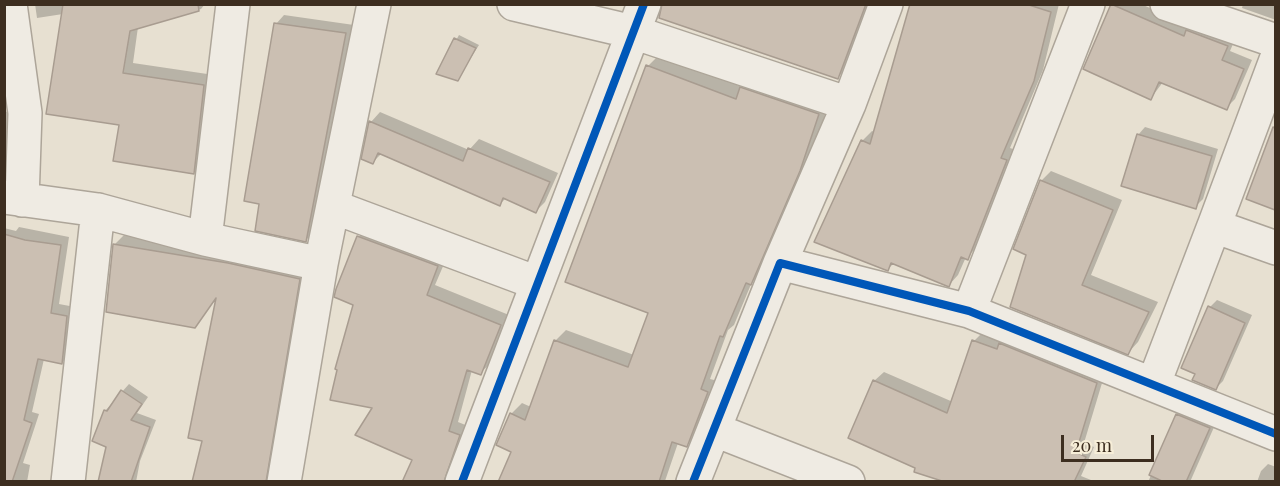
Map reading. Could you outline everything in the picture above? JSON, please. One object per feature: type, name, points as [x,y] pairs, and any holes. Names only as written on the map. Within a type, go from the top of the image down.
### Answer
[{"type":"street","points":[[205,239],[233,4]]},
{"type":"street","points":[[286,481],[321,264],[374,4]]},
{"type":"street","points":[[514,4],[639,18],[849,104]]},
{"type":"street","points":[[693,482],[780,263],[849,104],[886,4]]},
{"type":"street","points":[[969,311],[1088,4]]},
{"type":"street","points":[[1167,4],[1275,41]]},
{"type":"street","points":[[9,16],[25,113],[13,199],[98,210],[205,239],[321,264]]},
{"type":"street","points":[[462,482],[639,18]]},
{"type":"street","points":[[1154,383],[1275,60]]},
{"type":"street","points":[[334,207],[537,283]]},
{"type":"street","points":[[69,482],[98,210]]},
{"type":"street","points":[[1214,225],[1275,248]]},
{"type":"street","points":[[780,263],[969,311],[1154,383],[1275,434]]},
{"type":"street","points":[[715,430],[848,482]]},
{"type":"building","points":[[63,4],[198,4],[199,11],[130,31],[123,73],[204,85],[194,174],[113,161],[119,125],[46,114]]},
{"type":"building","points":[[662,4],[866,4],[838,79],[659,18]]},
{"type":"building","points":[[910,4],[1026,4],[1051,12],[1034,81],[1001,158],[1007,160],[968,260],[961,257],[949,287],[891,263],[888,271],[814,242],[861,140],[870,144]]},
{"type":"building","points":[[1111,4],[1184,36],[1186,30],[1228,46],[1222,60],[1244,69],[1227,110],[1159,82],[1151,100],[1083,69]]},
{"type":"building","points":[[274,23],[346,33],[306,242],[255,231],[259,204],[244,201]]},
{"type":"building","points":[[454,38],[476,48],[458,81],[436,74]]},
{"type":"building","points":[[646,65],[736,99],[740,87],[819,114],[800,171],[751,285],[746,283],[723,337],[720,336],[701,389],[708,392],[687,447],[672,442],[659,482],[498,482],[511,452],[496,445],[510,413],[525,420],[554,340],[628,367],[648,313],[565,282]]},
{"type":"building","points":[[369,121],[463,161],[468,148],[550,182],[536,213],[503,198],[500,206],[378,153],[373,164],[361,159]]},
{"type":"building","points":[[1273,127],[1275,128],[1275,210],[1246,199]]},
{"type":"building","points":[[1137,134],[1212,156],[1196,209],[1121,186]]},
{"type":"building","points":[[1040,180],[1113,210],[1082,285],[1149,312],[1128,355],[1010,307],[1026,255],[1013,249]]},
{"type":"building","points":[[4,234],[25,240],[61,245],[51,313],[67,316],[62,364],[38,359],[24,420],[32,423],[12,482],[4,482]]},
{"type":"building","points":[[357,236],[438,266],[427,295],[501,325],[481,375],[467,370],[449,431],[460,435],[444,482],[402,482],[412,460],[355,435],[372,408],[330,400],[337,370],[335,369],[353,305],[334,297]]},
{"type":"building","points":[[113,244],[228,263],[300,279],[266,482],[192,482],[202,441],[188,438],[216,298],[195,328],[106,312]]},
{"type":"building","points":[[1208,306],[1245,323],[1216,390],[1192,380],[1195,374],[1181,368]]},
{"type":"building","points":[[972,340],[997,349],[999,343],[1097,383],[1076,452],[1086,457],[1074,482],[945,482],[914,472],[915,468],[848,438],[873,380],[947,413]]},
{"type":"building","points":[[121,390],[142,404],[131,420],[150,427],[131,482],[98,482],[106,447],[92,441],[104,410],[107,411]]},
{"type":"building","points":[[1176,414],[1210,428],[1186,482],[1164,482],[1149,475]]},
{"type":"cycle path","points":[[462,482],[644,4]]},
{"type":"cycle path","points":[[693,482],[780,263],[969,311],[1276,434]]}]
